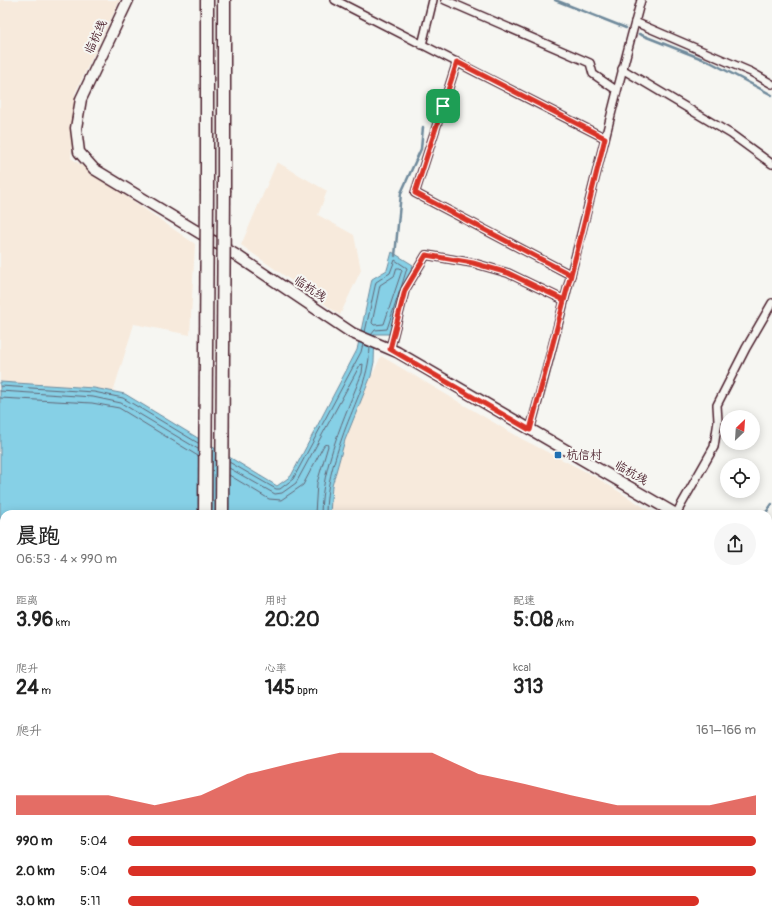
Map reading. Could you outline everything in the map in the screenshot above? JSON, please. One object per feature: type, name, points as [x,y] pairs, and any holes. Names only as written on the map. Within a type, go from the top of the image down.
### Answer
[{"type":"main road","points":[[205,510],[207,0]]},
{"type":"main road","points":[[222,510],[224,0]]},
{"type":"street","name":"临杭线","points":[[128,0],[81,99],[76,128],[79,152],[94,169],[236,255],[352,333],[390,349],[669,510]]},
{"type":"street","points":[[335,0],[605,138]]},
{"type":"street","points":[[422,44],[433,0]]},
{"type":"street","points":[[445,0],[590,63],[593,74],[616,90]]},
{"type":"street","points":[[530,430],[571,275],[616,90],[641,0]]},
{"type":"street","points":[[635,22],[751,72],[772,84]]},
{"type":"street","points":[[457,62],[415,193],[571,275]]},
{"type":"street","points":[[622,69],[731,134],[772,164]]},
{"type":"street","points":[[390,349],[405,290],[426,255],[473,263],[508,273],[564,300]]},
{"type":"street","points":[[678,510],[714,447],[718,421],[717,405],[746,348],[772,303]]},
{"type":"shaded area","points":[[0,0],[120,0],[75,93],[71,158],[195,244],[190,335],[134,324],[113,392],[94,388],[0,382]]},
{"type":"shaded area","points":[[277,162],[327,191],[318,215],[354,235],[361,270],[340,315],[241,245]]},
{"type":"shaded area","points":[[381,356],[522,439],[594,476],[649,510],[330,510],[334,479],[345,440],[362,397]]},
{"type":"water","points":[[392,252],[413,265],[390,334],[375,334],[374,362],[371,376],[345,440],[332,486],[330,510],[0,510],[0,382],[94,388],[125,394],[277,486],[291,476],[357,350],[372,279],[387,270]]},
{"type":"waterway","points":[[555,0],[626,28]]},
{"type":"waterway","points":[[639,34],[710,62],[772,95]]},
{"type":"waterway","points":[[395,256],[401,193],[421,149],[423,127]]},
{"type":"waterway","points":[[768,510],[772,504]]},
{"type":"place","name":"杭信村","points":[[558,455]]},
{"type":"route","points":[[443,106],[415,193],[571,275],[564,300],[508,273],[473,263],[426,255],[405,290],[390,349],[530,430],[541,391],[557,328],[579,244],[605,138],[457,62],[443,106]]}]
